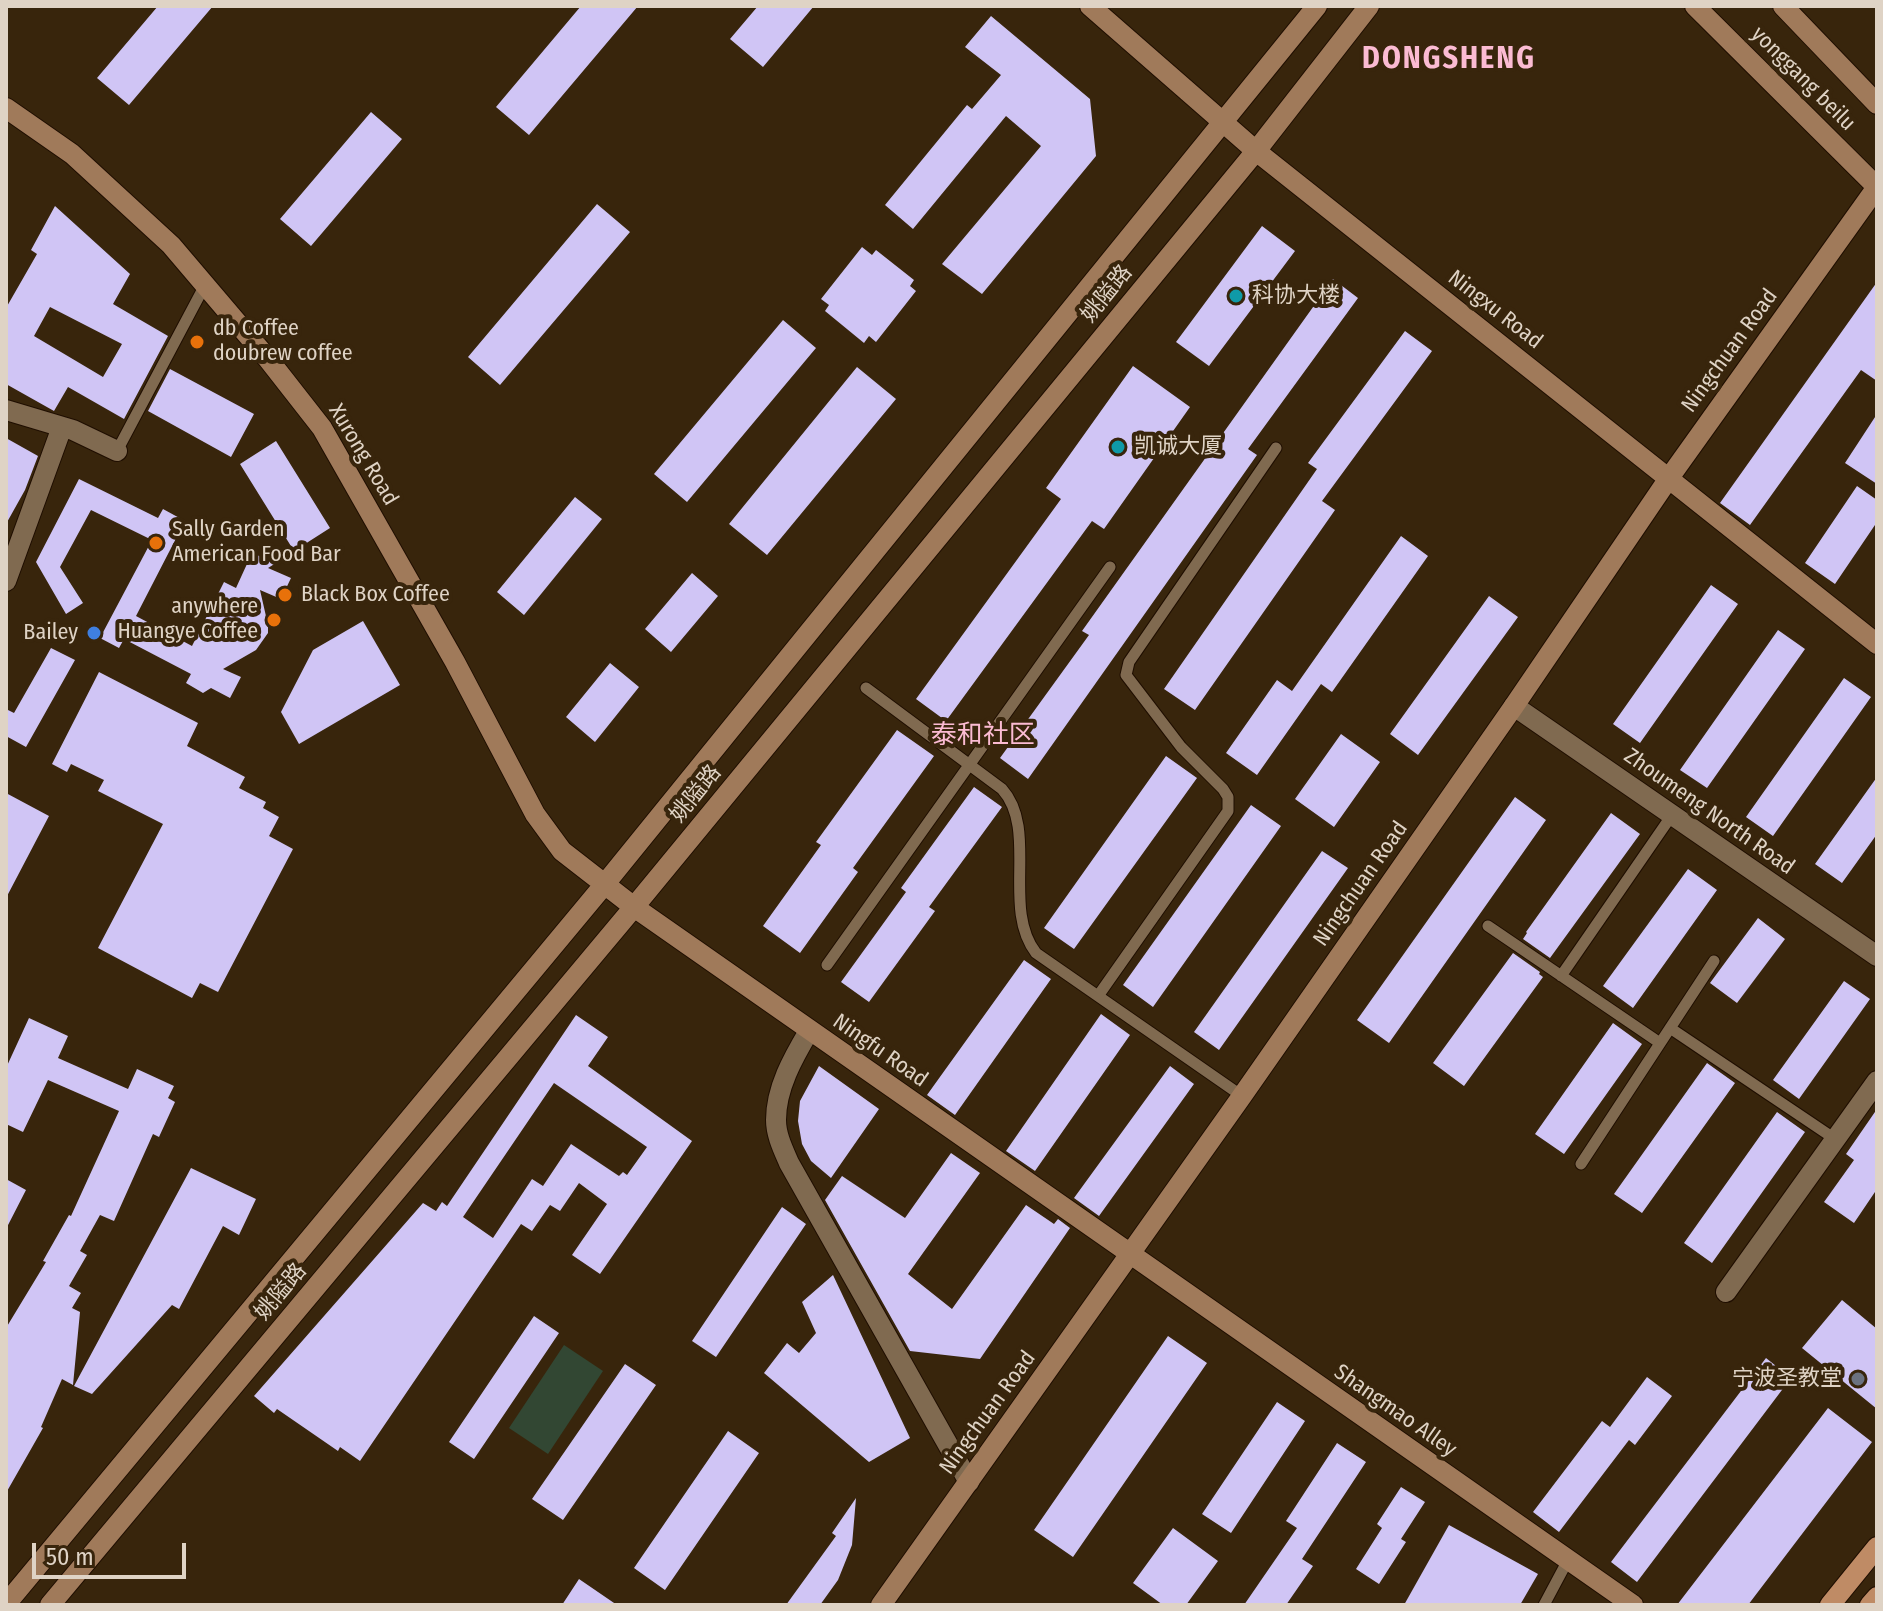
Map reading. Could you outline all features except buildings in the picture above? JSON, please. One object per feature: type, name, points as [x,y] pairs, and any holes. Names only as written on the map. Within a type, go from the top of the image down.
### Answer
[{"type":"main road","points":[[1830,1605],[1877,1547]]},
{"type":"main road","points":[[1870,1605],[1877,1597]]},
{"type":"street","name":"Ningxu Road","points":[[1090,6],[1256,151],[1877,644]]},
{"type":"street","name":"姚隘路","points":[[6,1604],[604,885],[1317,6]]},
{"type":"street","name":"姚隘路","points":[[50,1605],[634,907],[1256,151],[1369,6]]},
{"type":"street","name":"yonggang beilu","points":[[1695,6],[1877,187]]},
{"type":"street","name":"yonggang beilu","points":[[1783,6],[1877,104]]},
{"type":"street","name":"Xurong Road","points":[[6,108],[72,154],[171,245],[322,428],[447,649],[535,814],[562,851],[604,885]]},
{"type":"street","name":"Ningchuan Road","points":[[881,1605],[1130,1256],[1514,706],[1669,478],[1877,187]]},
{"type":"street","points":[[6,410],[73,430],[117,451]]},
{"type":"street","points":[[6,581],[62,427]]},
{"type":"street","name":"Zhoumeng North Road","points":[[1514,706],[1877,956]]},
{"type":"street","name":"Ningfu Road","points":[[604,885],[1130,1256]]},
{"type":"street","points":[[809,1031],[785,1076],[776,1121],[778,1136],[789,1163],[969,1482]]},
{"type":"street","points":[[1726,1292],[1877,1081]]},
{"type":"street","name":"Shangmao Alley","points":[[1130,1256],[1633,1605]]},
{"type":"lane","points":[[117,451],[205,285]]},
{"type":"lane","points":[[1098,996],[1228,811],[1228,797],[1223,789],[1181,747],[1126,675],[1129,662],[1276,448]]},
{"type":"lane","points":[[827,965],[1110,567]]},
{"type":"lane","points":[[866,688],[1002,789],[1012,800],[1023,930],[1036,953],[1242,1096]]},
{"type":"lane","points":[[1561,976],[1672,815]]},
{"type":"lane","points":[[1488,926],[1660,1043]]},
{"type":"lane","points":[[1581,1164],[1714,961]]},
{"type":"lane","points":[[1670,1028],[1835,1139]]},
{"type":"lane","points":[[1544,1605],[1568,1560]]},
{"type":"green space","points":[[564,1345],[603,1371],[548,1454],[509,1428]]},
{"type":"place","name":"科协大楼","points":[[1236,296]]},
{"type":"place","name":"db Coffee doubrew coffee","points":[[197,342]]},
{"type":"place","name":"凯诚大厦","points":[[1118,447]]},
{"type":"place","name":"Sally Garden American Food Bar","points":[[156,543]]},
{"type":"place","name":"Black Box Coffee","points":[[285,595]]},
{"type":"place","name":"anywhere Huangye Coffee","points":[[274,620]]},
{"type":"place","name":"Bailey","points":[[94,633]]},
{"type":"place","name":"宁波圣教堂","points":[[1858,1379]]},
{"type":"district","name":"DONGSHENG","points":[[1449,60]]},
{"type":"district","name":"泰和社区","points":[[983,736]]}]
